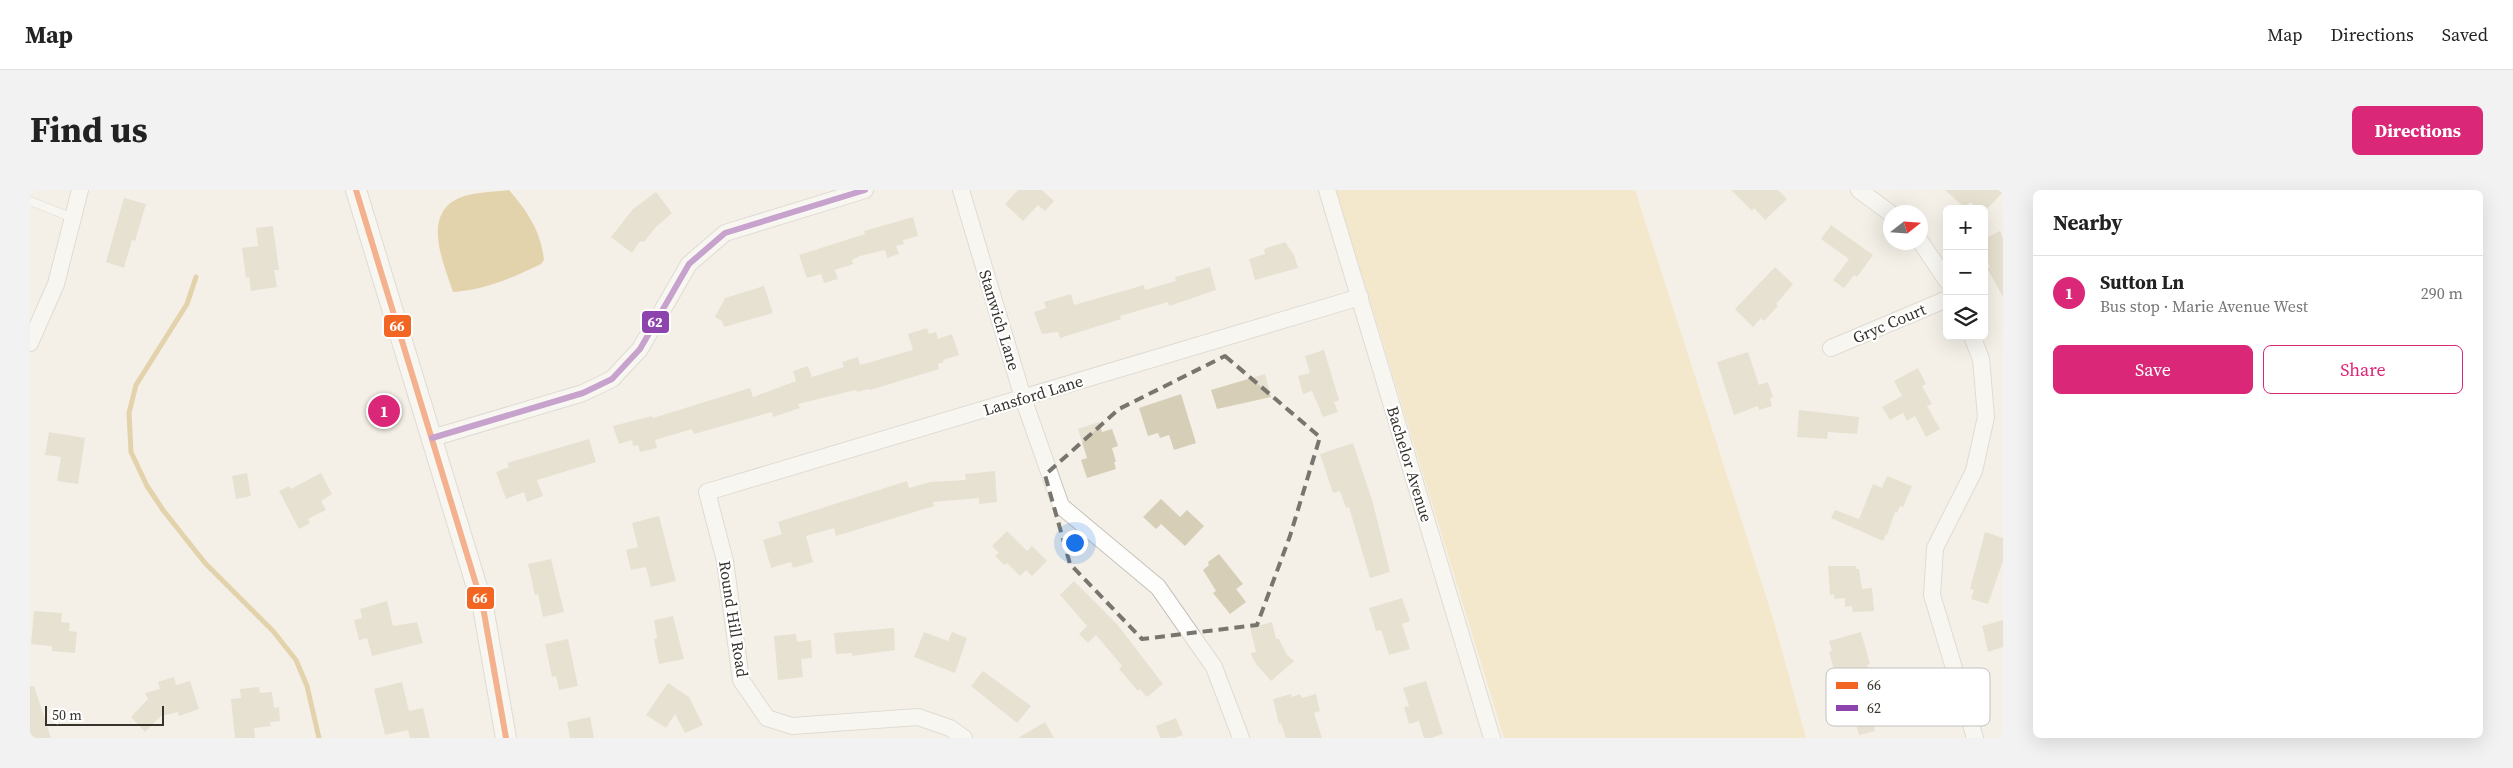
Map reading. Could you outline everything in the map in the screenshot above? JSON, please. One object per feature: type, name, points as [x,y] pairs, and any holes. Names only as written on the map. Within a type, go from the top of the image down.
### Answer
[{"type":"street","points":[[30,343],[56,284],[80,190]]},
{"type":"street","points":[[356,190],[483,607],[506,738]]},
{"type":"street","points":[[432,438],[583,393],[612,379],[640,349],[689,264],[725,233],[865,190]]},
{"type":"street","name":"Stanwich Lane","points":[[961,190],[1023,398],[1061,506],[1158,587],[1214,667],[1241,738]]},
{"type":"street","name":"Bachelor Avenue","points":[[1327,190],[1492,738]]},
{"type":"street","points":[[1859,190],[1883,208]]},
{"type":"street","points":[[1927,250],[1943,274]]},
{"type":"street","name":"Lansford Lane","points":[[707,492],[1360,297]]},
{"type":"street","name":"Gryc Court","points":[[1831,348],[1943,301]]},
{"type":"street","points":[[1954,668],[1932,595],[1935,548],[1974,471],[1986,417],[1981,359],[1974,340]]},
{"type":"street","name":"Round Hill Road","points":[[707,492],[725,560],[741,680],[768,718],[792,726],[918,717],[950,728],[964,738]]},
{"type":"street","points":[[1971,726],[1975,738]]},
{"type":"lane","points":[[30,201],[73,218]]},
{"type":"highlighted area","points":[[1225,356],[1320,437],[1290,536],[1257,625],[1142,639],[1070,564],[1045,475],[1119,409]]},
{"type":"shaded area","points":[[509,190],[532,222],[540,240],[544,260],[541,264],[498,282],[476,289],[453,292],[438,241],[438,228],[441,216],[447,206],[459,198],[477,193]]},
{"type":"shaded area","points":[[1336,190],[1635,190],[1773,618],[1806,738],[1504,738]]},
{"type":"building","points":[[1018,190],[1042,190],[1054,201],[1045,211],[1038,205],[1023,221],[1005,204]]},
{"type":"building","points":[[1731,190],[1778,190],[1787,199],[1765,220],[1754,208],[1752,211]]},
{"type":"building","points":[[1945,190],[2003,190],[1988,208],[1988,205],[1973,205],[1970,202],[1968,205],[1962,205]]},
{"type":"building","points":[[656,192],[672,213],[655,228],[644,242],[640,241],[632,253],[611,237],[633,209]]},
{"type":"building","points":[[124,198],[146,204],[135,241],[132,240],[124,268],[106,262]]},
{"type":"building","points":[[913,217],[918,236],[903,240],[904,244],[896,246],[899,254],[887,258],[885,250],[860,256],[852,260],[853,264],[835,270],[838,279],[824,283],[821,274],[807,278],[799,255],[865,234],[864,231]]},
{"type":"building","points":[[1831,225],[1873,255],[1857,277],[1854,275],[1844,288],[1833,280],[1849,259],[1821,239]]},
{"type":"building","points":[[273,226],[279,270],[274,270],[277,287],[251,291],[249,277],[246,278],[242,248],[258,246],[256,228]]},
{"type":"building","points":[[2000,231],[2003,238],[2003,297],[1988,270],[1990,267],[1988,263],[1988,237]]},
{"type":"building","points":[[1285,242],[1294,255],[1298,268],[1255,280],[1249,259],[1265,254],[1264,249]]},
{"type":"building","points":[[1210,267],[1216,290],[1169,306],[1168,302],[1120,316],[1121,319],[1060,338],[1058,332],[1042,334],[1034,312],[1046,308],[1044,302],[1071,294],[1074,305],[1144,285],[1145,290],[1176,281],[1175,277]]},
{"type":"building","points":[[1775,267],[1793,284],[1776,304],[1778,306],[1764,321],[1761,318],[1753,327],[1735,309]]},
{"type":"building","points":[[764,286],[773,313],[724,327],[722,321],[715,317],[725,298]]},
{"type":"building","points":[[927,328],[929,334],[936,332],[938,339],[952,334],[959,355],[943,360],[944,362],[938,364],[939,369],[870,390],[857,392],[856,390],[798,404],[800,408],[773,417],[772,412],[694,434],[692,429],[655,440],[657,448],[640,452],[638,445],[633,446],[632,440],[619,444],[613,426],[652,416],[653,418],[750,388],[753,397],[796,381],[793,371],[808,366],[812,377],[844,367],[842,362],[858,357],[860,365],[913,350],[908,334]]},
{"type":"building","points":[[1324,350],[1339,400],[1334,402],[1338,412],[1323,417],[1312,391],[1303,394],[1298,376],[1310,373],[1305,356]]},
{"type":"building","points":[[1748,352],[1759,385],[1768,382],[1773,397],[1770,398],[1772,406],[1759,410],[1758,406],[1734,415],[1717,362]]},
{"type":"building","points":[[1918,368],[1926,384],[1922,386],[1932,404],[1927,406],[1940,429],[1926,437],[1915,416],[1907,421],[1903,413],[1890,420],[1882,407],[1902,396],[1894,381]]},
{"type":"building","points":[[1265,374],[1271,397],[1217,409],[1211,390]]},
{"type":"building","points":[[1181,394],[1196,443],[1174,450],[1169,435],[1160,438],[1158,433],[1148,436],[1139,408]]},
{"type":"building","points":[[1799,410],[1859,417],[1857,434],[1828,432],[1827,439],[1797,437]]},
{"type":"building","points":[[1099,422],[1102,432],[1112,429],[1118,446],[1112,448],[1116,469],[1087,478],[1081,460],[1087,458],[1078,429]]},
{"type":"building","points":[[49,432],[85,438],[78,484],[57,481],[61,457],[45,455]]},
{"type":"building","points":[[589,439],[596,462],[537,480],[543,496],[527,502],[524,492],[506,499],[496,472],[509,467],[507,463]]},
{"type":"building","points":[[1353,443],[1373,503],[1390,572],[1370,578],[1349,507],[1346,508],[1340,491],[1333,493],[1320,454]]},
{"type":"building","points":[[995,471],[997,502],[979,504],[979,498],[933,502],[934,506],[836,536],[834,528],[806,536],[813,562],[793,568],[791,562],[771,568],[763,540],[782,534],[778,522],[907,481],[909,488],[930,482],[966,480],[965,474]]},
{"type":"building","points":[[247,473],[251,496],[236,499],[232,476]]},
{"type":"building","points":[[321,473],[332,494],[321,501],[326,510],[308,519],[310,523],[299,529],[279,491],[289,486],[291,489]]},
{"type":"building","points":[[1887,476],[1912,486],[1903,507],[1900,506],[1897,513],[1895,512],[1883,541],[1831,518],[1835,510],[1859,519],[1873,484],[1882,488]]},
{"type":"building","points":[[1161,499],[1180,517],[1187,510],[1204,526],[1185,546],[1161,524],[1156,529],[1143,517]]},
{"type":"building","points":[[659,516],[676,581],[651,587],[646,567],[631,570],[626,550],[638,547],[632,523]]},
{"type":"building","points":[[1007,531],[1027,551],[1032,546],[1047,561],[1032,576],[1026,570],[1020,576],[1007,563],[1004,565],[995,556],[999,553],[992,546]]},
{"type":"building","points":[[1985,532],[2003,538],[2003,561],[1988,604],[1971,599],[1974,590],[1970,589]]},
{"type":"building","points":[[1219,554],[1243,584],[1236,589],[1246,602],[1230,614],[1213,593],[1216,591],[1203,570],[1209,565],[1208,562]]},
{"type":"building","points":[[551,559],[564,612],[543,617],[538,594],[535,595],[528,564]]},
{"type":"building","points":[[1828,566],[1856,566],[1856,569],[1859,569],[1862,589],[1872,588],[1874,611],[1853,612],[1852,606],[1845,607],[1845,598],[1834,599],[1834,594],[1830,595]]},
{"type":"building","points":[[1074,581],[1117,624],[1163,684],[1147,697],[1140,689],[1138,691],[1119,669],[1122,666],[1096,635],[1088,643],[1079,634],[1087,626],[1060,595]]},
{"type":"building","points":[[1402,598],[1410,621],[1402,624],[1410,649],[1389,655],[1381,630],[1376,631],[1369,608]]},
{"type":"building","points":[[387,601],[393,626],[417,622],[423,643],[372,656],[367,638],[359,640],[354,620],[362,618],[360,609]]},
{"type":"building","points":[[34,611],[62,613],[61,622],[70,623],[69,631],[77,632],[75,653],[52,651],[52,646],[31,644]]},
{"type":"building","points":[[673,616],[684,659],[659,664],[654,639],[657,638],[654,620]]},
{"type":"building","points":[[2003,620],[2003,647],[1988,652],[1982,626]]},
{"type":"building","points":[[1272,622],[1276,639],[1279,639],[1287,655],[1294,661],[1271,681],[1256,664],[1250,653],[1256,652],[1250,628]]},
{"type":"building","points":[[894,628],[895,650],[852,656],[852,653],[836,654],[834,633]]},
{"type":"building","points":[[924,632],[948,641],[952,632],[967,638],[955,673],[914,657]]},
{"type":"building","points":[[1861,632],[1870,664],[1867,665],[1868,668],[1834,668],[1829,652],[1832,651],[1829,641]]},
{"type":"building","points":[[796,634],[797,642],[811,640],[812,658],[801,659],[803,677],[778,680],[774,636]]},
{"type":"building","points":[[568,639],[578,686],[559,690],[556,676],[552,677],[545,644]]},
{"type":"building","points":[[983,671],[1031,706],[1017,723],[971,686]]},
{"type":"building","points":[[174,677],[176,685],[190,681],[199,709],[179,716],[178,712],[161,716],[145,732],[131,717],[148,699],[145,693],[160,689],[158,682]]},
{"type":"building","points":[[1426,681],[1443,734],[1431,738],[1424,738],[1419,721],[1409,724],[1404,707],[1409,706],[1403,688]]},
{"type":"building","points":[[402,682],[409,711],[423,708],[430,738],[410,738],[408,730],[385,735],[374,689]]},
{"type":"building","points":[[668,683],[689,697],[703,725],[685,733],[675,714],[666,728],[646,715]]},
{"type":"building","points":[[30,686],[34,686],[51,738],[30,738]]},
{"type":"building","points":[[259,687],[260,693],[272,692],[274,708],[279,707],[280,721],[270,722],[271,726],[254,728],[255,738],[235,738],[231,699],[241,698],[240,689]]},
{"type":"building","points":[[1291,694],[1292,697],[1300,694],[1302,698],[1316,694],[1320,711],[1314,713],[1322,738],[1286,738],[1281,723],[1279,724],[1273,699]]},
{"type":"building","points":[[590,717],[594,738],[570,738],[567,722]]},
{"type":"building","points":[[1176,718],[1183,735],[1174,738],[1160,738],[1156,726]]},
{"type":"building","points":[[1045,722],[1054,738],[1018,738]]},
{"type":"building","points":[[1856,726],[1874,726],[1875,731],[1859,735]]},
{"type":"waterway","points":[[196,277],[187,304],[136,385],[129,413],[131,452],[147,486],[163,510],[205,563],[273,631],[296,660],[307,686],[319,738]]},
{"type":"transit line","name":"66","points":[[356,190],[483,607],[506,738]]},
{"type":"transit line","name":"62","points":[[432,438],[583,393],[612,379],[640,349],[689,264],[725,233],[865,190]]},
{"type":"place","name":"Sutton Ln","points":[[384,411]]}]
